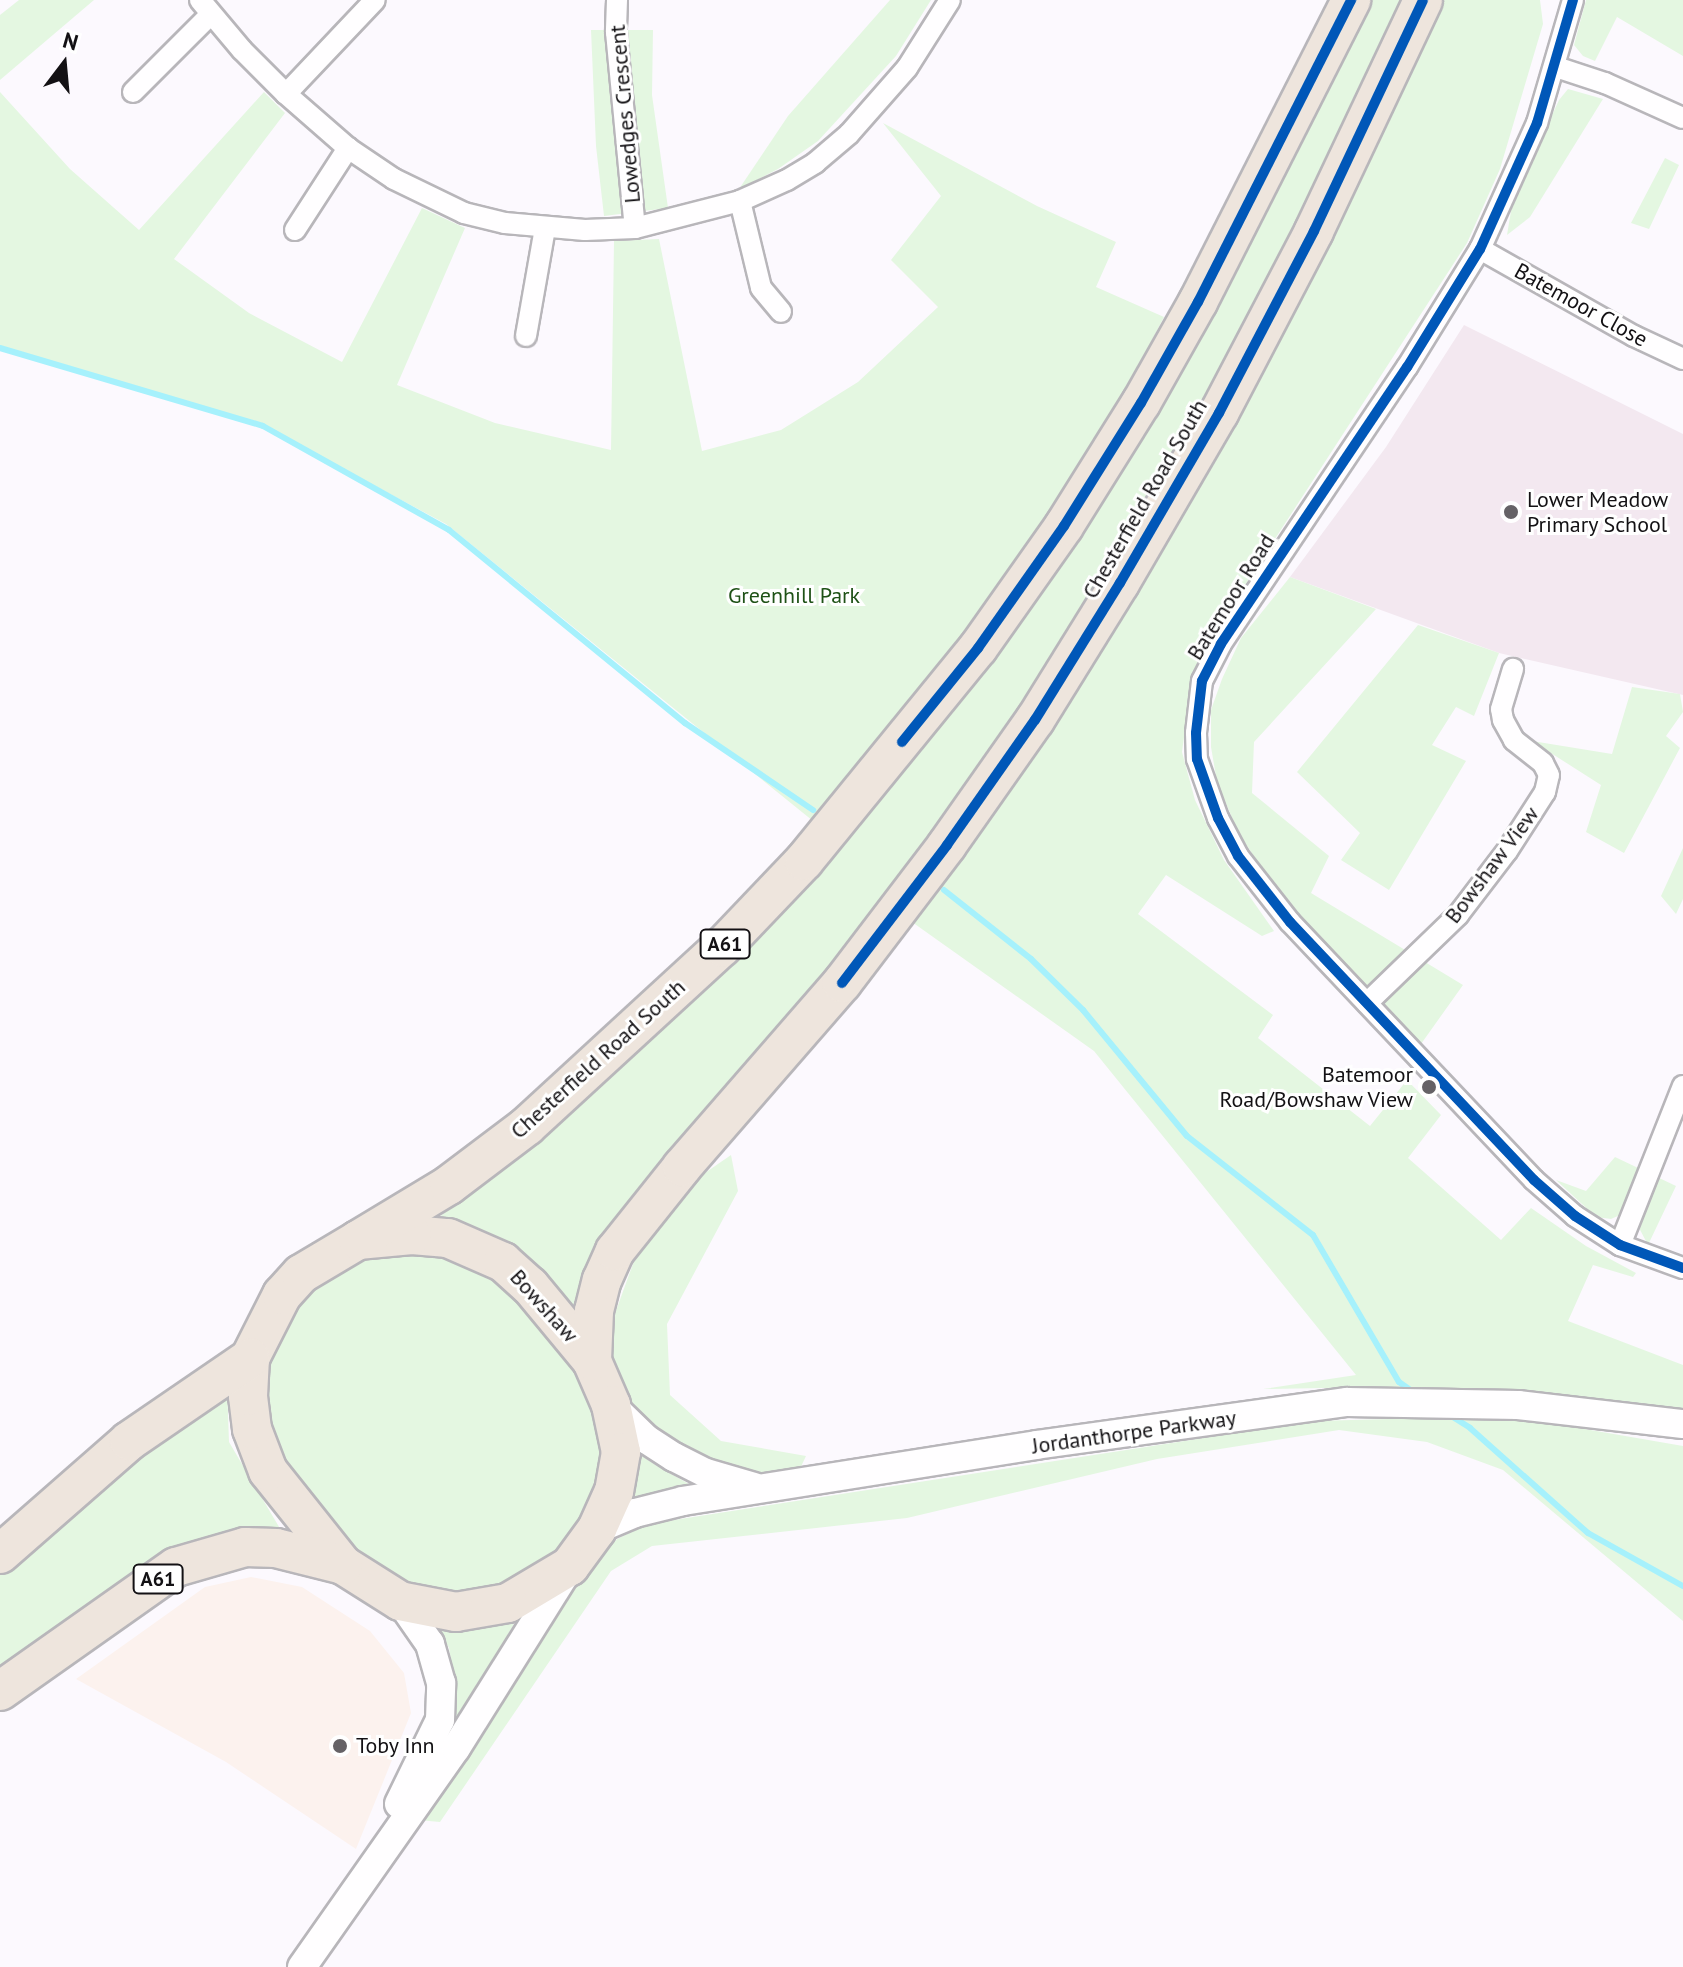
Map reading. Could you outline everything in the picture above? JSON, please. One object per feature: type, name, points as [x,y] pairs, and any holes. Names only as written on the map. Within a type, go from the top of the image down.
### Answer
[{"type":"highway","name":"Chesterfield Road South","points":[[358,1240],[449,1185],[527,1126],[722,947],[804,861],[968,660],[1064,526],[1141,403],[1198,302],[1351,0]]},
{"type":"highway","name":"Chesterfield Road South","points":[[592,1361],[594,1311],[602,1280],[615,1251],[682,1167],[842,983],[947,845],[1035,720],[1120,583],[1219,413],[1307,245],[1423,0]]},
{"type":"highway","name":"Bowshaw","points":[[412,1235],[448,1238],[503,1262],[530,1286],[592,1361],[611,1405],[621,1452],[614,1491],[597,1529],[570,1566],[508,1603],[456,1612],[400,1601],[343,1565],[268,1471],[252,1429],[248,1396],[250,1358],[264,1325],[292,1284],[331,1253],[358,1240],[412,1235]]},
{"type":"highway","points":[[0,1554],[129,1441],[250,1358]]},
{"type":"highway","name":"A61","points":[[0,1691],[165,1574],[205,1557],[245,1547],[276,1548],[343,1565]]},
{"type":"main road","name":"Jordanthorpe Parkway","points":[[611,1405],[646,1439],[674,1457],[706,1473],[766,1490],[1036,1445],[1347,1402],[1455,1402],[1595,1412],[1683,1424]]},
{"type":"main road","points":[[597,1529],[635,1513],[683,1501],[766,1490]]},
{"type":"main road","name":"Bowshaw","points":[[302,1967],[456,1748],[570,1566]]},
{"type":"main road","name":"Bowshaw","points":[[362,1880],[440,1720],[441,1683],[430,1644],[400,1601]]},
{"type":"street","points":[[286,94],[375,0]]},
{"type":"street","name":"Lowedges Crescent","points":[[617,0],[616,32],[635,228]]},
{"type":"street","name":"Batemoor Road","points":[[1573,0],[1556,67],[1537,123],[1480,249],[1407,367],[1221,644],[1202,681],[1197,710],[1197,759],[1218,818],[1238,856],[1290,922],[1534,1180],[1575,1216],[1620,1245],[1683,1268]]},
{"type":"street","name":"Lowedges Crescent","points":[[133,92],[205,7],[286,94],[348,148],[394,179],[464,213],[545,228],[635,228],[740,201],[805,169],[849,134],[907,68],[948,1]]},
{"type":"street","points":[[1556,67],[1605,83],[1683,118]]},
{"type":"street","points":[[295,230],[348,148]]},
{"type":"street","points":[[740,201],[761,288],[781,312]]},
{"type":"street","points":[[526,336],[545,228]]},
{"type":"street","name":"Batemoor Close","points":[[1480,249],[1595,315],[1683,359]]},
{"type":"street","name":"Bowshaw View","points":[[1367,1003],[1458,915],[1507,851],[1545,792],[1549,775],[1543,763],[1514,740],[1503,720],[1501,709],[1513,669]]},
{"type":"street","points":[[1620,1245],[1683,1086]]},
{"type":"shaded area","name":"Lower Meadow Primary School","points":[[1464,325],[1683,434],[1683,695],[1499,653],[1290,577],[1386,447]]},
{"type":"shaded area","points":[[251,1577],[302,1587],[370,1631],[404,1673],[411,1713],[356,1849],[226,1762],[76,1679],[205,1587]]},
{"type":"green space","points":[[19,0],[94,0],[0,80],[0,15]]},
{"type":"green space","points":[[890,0],[931,0],[896,56],[818,141],[778,169],[739,189],[788,116]]},
{"type":"green space","points":[[1361,0],[1406,0],[1239,342],[1114,564],[1007,728],[586,1321],[523,1253],[482,1233],[437,1219],[625,1063],[828,851],[999,655],[1127,463],[1234,268]]},
{"type":"green space","points":[[1438,0],[1540,0],[1543,24],[1500,169],[1467,243],[1223,619],[1192,679],[1182,752],[1195,800],[1224,860],[1274,931],[1262,936],[1166,875],[1138,914],[1273,1015],[1258,1038],[1370,1126],[1407,1080],[1441,1115],[1408,1158],[1501,1240],[1531,1208],[1586,1246],[1636,1273],[1633,1277],[1593,1265],[1568,1321],[1683,1365],[1683,1412],[1378,1387],[1263,1389],[1356,1375],[1094,1051],[912,922]]},
{"type":"green space","points":[[1586,0],[1683,0],[1683,56],[1617,17],[1595,61],[1583,56],[1574,45]]},
{"type":"green space","points":[[591,30],[653,30],[652,95],[668,208],[604,216],[596,146]]},
{"type":"green space","points":[[1568,89],[1603,99],[1530,217],[1507,235],[1511,211],[1533,156],[1559,100]]},
{"type":"green space","name":"Greenhill Park","points":[[0,92],[70,169],[139,230],[264,92],[285,113],[174,259],[249,313],[342,362],[422,208],[465,228],[397,385],[495,423],[611,450],[614,241],[659,239],[702,451],[781,430],[858,382],[938,307],[891,260],[941,196],[883,123],[1037,206],[1116,242],[1096,287],[1164,317],[1081,476],[979,627],[818,825],[446,524],[258,423],[0,349]]},
{"type":"green space","points":[[1665,158],[1679,165],[1649,229],[1631,223]]},
{"type":"green space","points":[[1290,577],[1376,609],[1254,742],[1252,793],[1329,856],[1311,893],[1463,985],[1421,1044],[1318,937],[1262,869],[1238,832],[1217,782],[1211,747],[1211,710],[1222,679],[1241,638]]},
{"type":"green space","points":[[1418,625],[1499,653],[1474,716],[1456,707],[1432,745],[1466,761],[1389,890],[1341,860],[1360,833],[1297,772]]},
{"type":"green space","points":[[1632,687],[1680,694],[1683,712],[1666,736],[1680,748],[1624,853],[1586,832],[1601,785],[1532,741],[1612,754]]},
{"type":"green space","points":[[1683,848],[1683,899],[1676,914],[1661,896]]},
{"type":"green space","points":[[731,1155],[738,1191],[667,1324],[670,1395],[721,1441],[806,1456],[797,1475],[760,1477],[708,1463],[652,1431],[623,1394],[607,1344],[634,1261],[686,1186]]},
{"type":"green space","points":[[1615,1157],[1676,1186],[1648,1245],[1638,1226],[1620,1215],[1611,1219],[1596,1217],[1556,1180],[1586,1191]]},
{"type":"green space","points":[[442,1249],[505,1282],[571,1355],[599,1422],[600,1462],[594,1494],[578,1526],[560,1550],[531,1572],[505,1585],[465,1594],[424,1590],[379,1574],[353,1555],[270,1446],[261,1387],[276,1325],[338,1261]]},
{"type":"green space","points":[[227,1385],[229,1442],[285,1537],[221,1534],[167,1555],[0,1666],[0,1573],[150,1440]]},
{"type":"green space","points":[[1521,1418],[1683,1446],[1683,1621],[1503,1470],[1427,1442],[1339,1430],[1157,1459],[907,1518],[652,1546],[611,1571],[440,1822],[418,1820],[577,1582],[617,1539],[648,1524],[1314,1421]]},
{"type":"green space","points":[[633,1450],[657,1466],[696,1488],[624,1499]]},
{"type":"green space","points":[[517,1618],[465,1713],[445,1739],[455,1685],[449,1648],[436,1624]]},
{"type":"waterway","points":[[0,348],[263,426],[449,530],[685,723],[813,810]]},
{"type":"waterway","points":[[944,890],[1031,959],[1083,1010],[1187,1136],[1313,1235],[1399,1382],[1415,1393]]},
{"type":"waterway","points":[[1448,1414],[1470,1428],[1588,1533],[1683,1586]]},
{"type":"cycle path","points":[[902,742],[978,648],[1064,526],[1141,403],[1198,302],[1351,0]]},
{"type":"cycle path","points":[[842,983],[947,845],[1035,720],[1120,583],[1219,413],[1314,231],[1423,0]]},
{"type":"cycle path","points":[[1573,0],[1537,123],[1480,249],[1407,367],[1221,644],[1202,681],[1196,733],[1197,759],[1218,818],[1238,856],[1290,922],[1534,1180],[1575,1216],[1620,1245],[1683,1268]]},
{"type":"place","name":"Lower Meadow Primary School","points":[[1511,512]]},
{"type":"place","name":"Batemoor Road/Bowshaw View","points":[[1429,1087]]},
{"type":"place","name":"Toby Inn","points":[[340,1746]]}]
